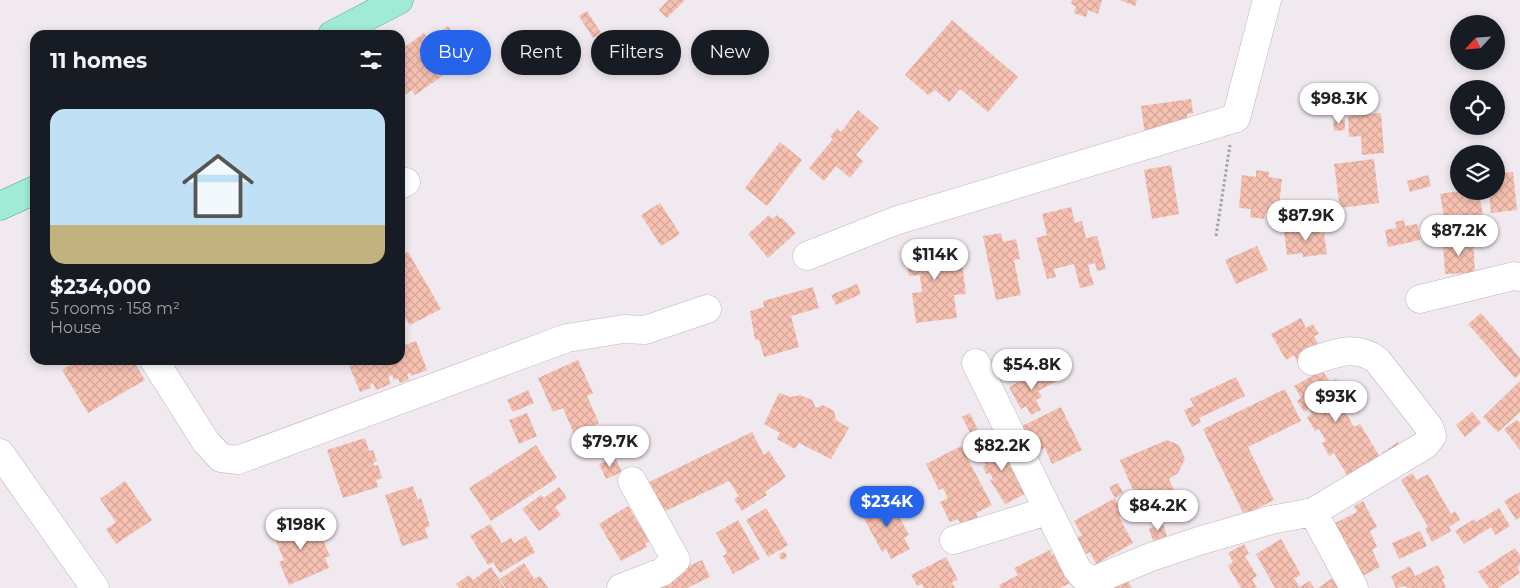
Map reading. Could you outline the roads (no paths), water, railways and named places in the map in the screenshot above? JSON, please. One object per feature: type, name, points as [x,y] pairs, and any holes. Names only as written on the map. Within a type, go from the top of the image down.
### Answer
[{"type":"main road","points":[[342,30],[399,0]]},
{"type":"main road","points":[[0,206],[30,192]]},
{"type":"street","points":[[807,256],[895,221],[1236,118],[1266,0]]},
{"type":"street","points":[[1420,299],[1514,276],[1520,277]]},
{"type":"street","points":[[157,365],[206,442],[221,458],[238,460],[566,338],[624,329],[645,330],[707,310]]},
{"type":"street","points":[[976,363],[1077,569],[1083,576],[1095,580],[1151,557],[1199,541],[1271,520],[1313,512],[1425,445],[1432,436],[1424,419],[1377,360],[1366,352],[1349,349],[1312,361]]},
{"type":"street","points":[[0,453],[95,588]]},
{"type":"street","points":[[621,588],[662,572],[676,560],[632,481]]},
{"type":"street","points":[[954,540],[1047,511]]},
{"type":"street","points":[[1313,512],[1354,588]]}]
